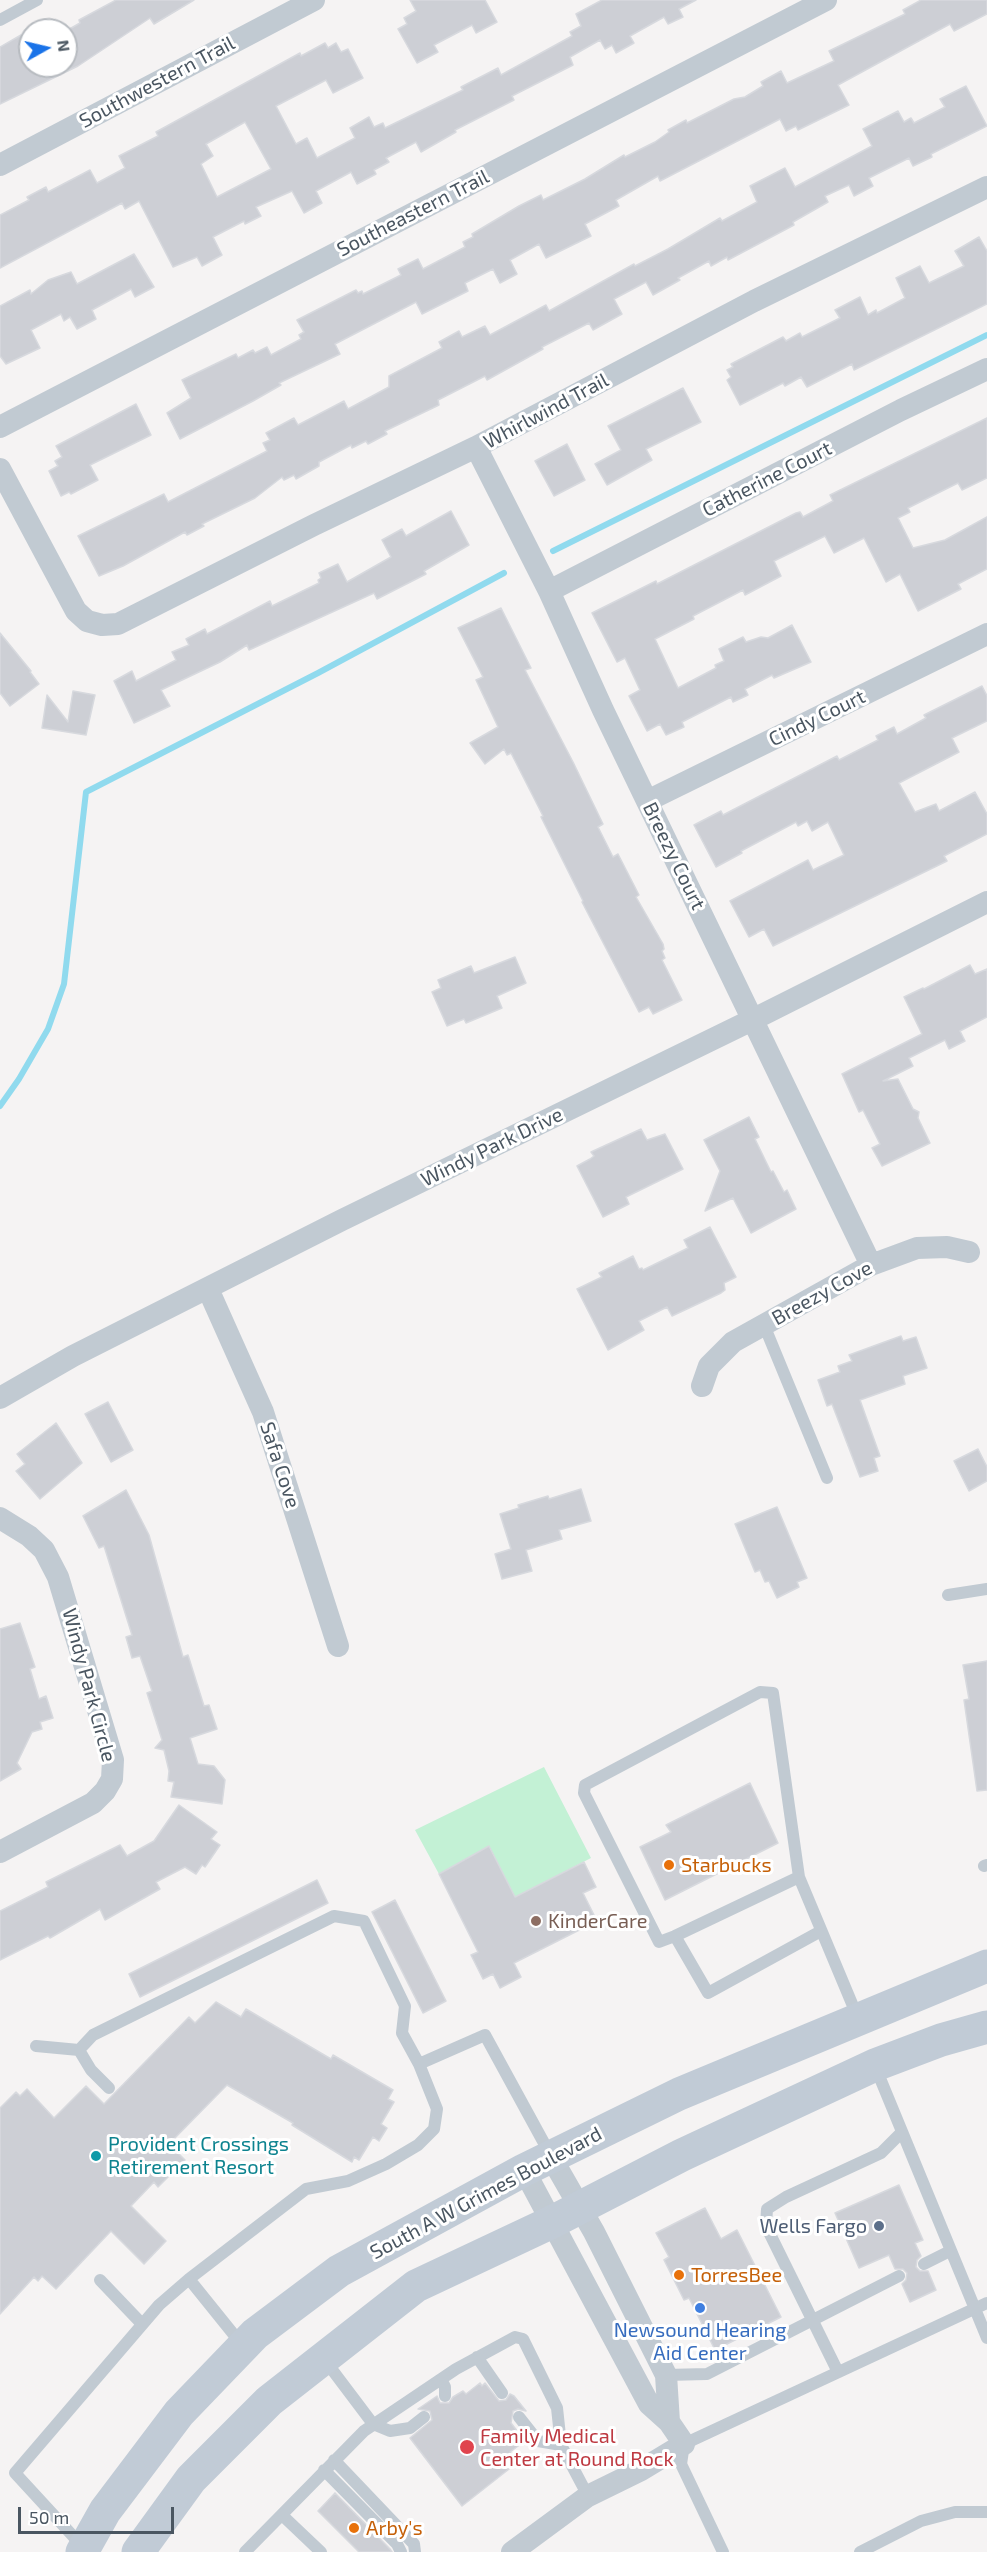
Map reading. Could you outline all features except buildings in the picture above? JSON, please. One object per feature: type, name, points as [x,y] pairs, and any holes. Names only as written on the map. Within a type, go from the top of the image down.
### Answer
[{"type":"main road","name":"South A W Grimes Boulevard","points":[[83,2550],[105,2511],[179,2413],[255,2334],[339,2271],[538,2163],[679,2094],[987,1966]]},
{"type":"main road","points":[[138,2552],[191,2479],[269,2401],[416,2286],[565,2215],[682,2155],[875,2065],[940,2040],[987,2027]]},
{"type":"street","name":"Southwestern Trail","points":[[0,165],[314,0]]},
{"type":"street","name":"Southeastern Trail","points":[[0,427],[826,0]]},
{"type":"street","name":"Whirlwind Trail","points":[[0,469],[76,612],[87,621],[102,625],[118,624],[314,525],[476,447],[754,301],[987,187]]},
{"type":"street","name":"Catherine Court","points":[[549,591],[987,369]]},
{"type":"street","name":"Breezy Court","points":[[476,447],[549,591],[871,1265]]},
{"type":"street","name":"Cindy Court","points":[[648,801],[987,634]]},
{"type":"street","name":"Windy Park Drive","points":[[0,1398],[73,1356],[342,1220],[754,1019],[987,902]]},
{"type":"street","name":"Breezy Cove","points":[[702,1386],[709,1366],[733,1342],[871,1265],[917,1248],[947,1247],[969,1252]]},
{"type":"street","name":"Safa Cove","points":[[208,1289],[263,1412],[338,1646]]},
{"type":"street","name":"Windy Park Circle","points":[[0,1518],[29,1536],[44,1550],[58,1577],[112,1760],[112,1779],[105,1791],[93,1803],[0,1852]]},
{"type":"street","points":[[512,2552],[588,2496],[641,2470],[684,2444],[669,2422],[649,2404],[565,2215],[538,2163]]},
{"type":"street","points":[[538,2163],[565,2215],[594,2232],[666,2374],[669,2422]]},
{"type":"lane","points":[[0,20],[37,0]]},
{"type":"lane","points":[[764,1324],[827,1478]]},
{"type":"lane","points":[[948,1595],[987,1589]]},
{"type":"lane","points":[[799,1877],[659,1942],[584,1793],[585,1785],[760,1692],[773,1693],[799,1877],[858,2019]]},
{"type":"lane","points":[[80,2049],[93,2035],[334,1916],[364,1921],[405,2006],[402,2032],[419,2064],[437,2109],[434,2129],[418,2145],[386,2164],[348,2181],[306,2189],[189,2279],[159,2305],[15,2473],[83,2550]]},
{"type":"lane","points":[[675,1936],[708,1993],[820,1931]]},
{"type":"lane","points":[[419,2064],[485,2035],[538,2163]]},
{"type":"lane","points":[[36,2046],[80,2049]]},
{"type":"lane","points":[[80,2049],[91,2070],[109,2088]]},
{"type":"lane","points":[[875,2065],[987,2338]]},
{"type":"lane","points":[[838,2372],[766,2226],[767,2209],[786,2197],[881,2153],[902,2132]]},
{"type":"lane","points":[[924,2264],[950,2251]]},
{"type":"lane","points":[[666,2374],[707,2374],[899,2276]]},
{"type":"lane","points":[[189,2279],[244,2347]]},
{"type":"lane","points":[[100,2280],[142,2324]]},
{"type":"lane","points":[[723,2552],[681,2464],[684,2444],[987,2303]]},
{"type":"lane","points":[[245,2552],[283,2516],[298,2496],[334,2460],[373,2424],[441,2379],[515,2337],[523,2340],[557,2408],[561,2445],[588,2496]]},
{"type":"lane","points":[[477,2357],[502,2393]]},
{"type":"lane","points":[[324,2359],[373,2424],[390,2431],[410,2428],[424,2417]]},
{"type":"lane","points":[[441,2379],[445,2387],[445,2396]]},
{"type":"lane","points":[[519,2416],[538,2441],[561,2445]]},
{"type":"lane","points":[[334,2460],[414,2544],[415,2552]]},
{"type":"lane","points":[[324,2470],[397,2544],[401,2552]]},
{"type":"lane","points":[[860,2552],[921,2521],[956,2512],[987,2512]]},
{"type":"lane","points":[[283,2516],[321,2552]]},
{"type":"green space","points":[[544,1767],[591,1858],[515,1897],[489,1846],[439,1874],[415,1830]]},
{"type":"waterway","points":[[553,551],[987,335]]},
{"type":"waterway","points":[[0,1106],[19,1079],[48,1029],[64,984],[86,792],[318,673],[504,573]]},
{"type":"place","name":"Starbucks","points":[[669,1865]]},
{"type":"place","name":"KinderCare","points":[[536,1921]]},
{"type":"place","name":"Provident Crossings Retirement Resort","points":[[96,2156]]},
{"type":"place","name":"Wells Fargo","points":[[879,2226]]},
{"type":"place","name":"TorresBee","points":[[679,2275]]},
{"type":"place","name":"Newsound Hearing Aid Center","points":[[700,2308]]},
{"type":"place","name":"Family Medical Center at Round Rock","points":[[467,2447]]},
{"type":"place","name":"Arby's","points":[[354,2528]]}]
